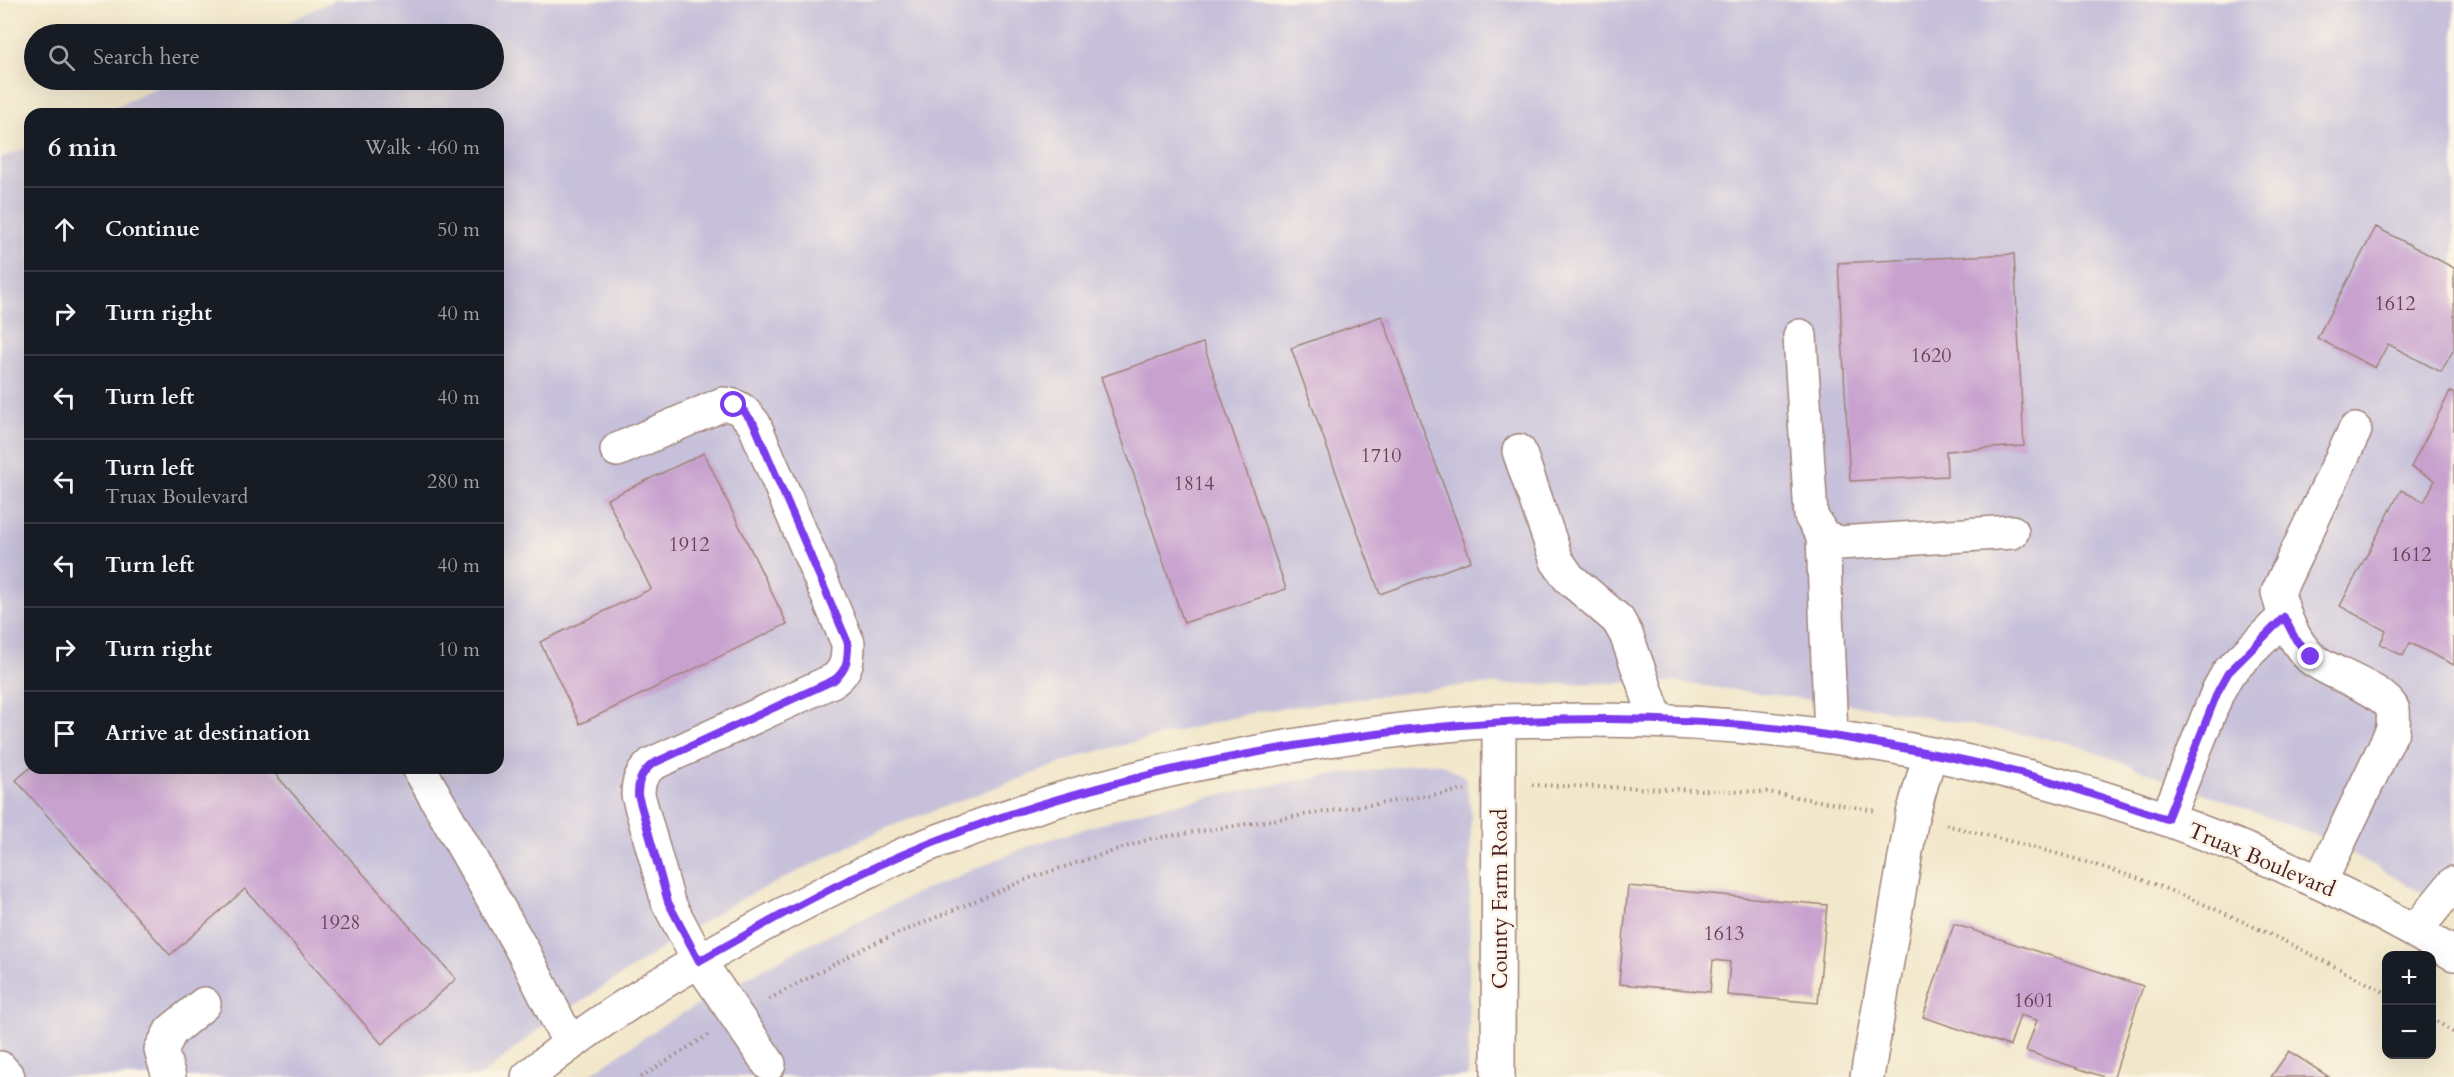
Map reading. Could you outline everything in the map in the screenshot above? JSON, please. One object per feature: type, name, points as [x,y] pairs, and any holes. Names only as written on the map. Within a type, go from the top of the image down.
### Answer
[{"type":"main road","points":[[1800,336],[1811,516],[1822,536],[1831,736]]},
{"type":"main road","points":[[617,450],[723,404],[734,405],[743,410],[754,424],[848,643],[848,658],[844,672],[834,680],[652,764],[642,773],[638,784],[638,795],[668,902],[699,961],[771,1073]]},
{"type":"main road","points":[[2320,882],[2393,729],[2393,711],[2383,698],[2331,671],[2311,657],[2296,640],[2284,617],[2278,592],[2355,430]]},
{"type":"main road","points":[[1519,451],[1557,561],[1569,578],[1618,620],[1626,634],[1657,721]]},
{"type":"main road","points":[[1822,536],[1839,543],[2012,531]]},
{"type":"main road","points":[[2167,819],[2218,691],[2228,673],[2284,617]]},
{"type":"main road","name":"Truax Boulevard","points":[[528,1077],[569,1042],[699,961],[794,908],[902,855],[1027,808],[1169,769],[1303,744],[1337,738],[1499,721],[1657,721],[1727,725],[1831,736],[1930,754],[2044,780],[2167,819],[2320,882],[2415,931],[2454,954]]},
{"type":"main road","name":"County Farm Road","points":[[1498,1077],[1499,721]]},
{"type":"main road","points":[[1867,1077],[1912,817],[1930,754]]},
{"type":"main road","points":[[422,774],[525,955],[569,1042]]},
{"type":"main road","points":[[2415,931],[2454,883]]},
{"type":"main road","points":[[169,1077],[161,1050],[171,1030],[204,1004]]},
{"type":"main road","points":[[0,1068],[8,1077]]},
{"type":"path","points":[[2436,1021],[2454,1033]]},
{"type":"shaded area","points":[[334,0],[2454,0],[2454,911],[2330,841],[2070,743],[1883,709],[1673,682],[1468,685],[1260,711],[1087,754],[886,828],[726,907],[543,1026],[480,1077],[0,1077],[0,158],[24,149],[24,774],[504,774],[504,108],[114,108],[151,90],[504,90],[504,24],[285,24]]},
{"type":"shaded area","points":[[1424,763],[1442,764],[1465,777],[1471,812],[1468,1077],[586,1077],[667,1022],[801,948],[917,893],[1032,845],[1149,809],[1300,780]]},
{"type":"building","points":[[2376,227],[2454,268],[2454,349],[2441,372],[2388,344],[2375,368],[2317,338]]},
{"type":"building","points":[[2014,254],[2024,446],[1946,451],[1947,476],[1850,481],[1838,263]]},
{"type":"building","points":[[1382,316],[1471,561],[1380,594],[1291,348]]},
{"type":"building","points":[[1203,343],[1286,589],[1184,623],[1101,377]]},
{"type":"building","points":[[2450,392],[2454,394],[2454,665],[2410,643],[2403,656],[2380,644],[2386,631],[2340,606],[2401,490],[2424,502],[2435,480],[2411,467]]},
{"type":"building","points":[[704,453],[787,624],[580,724],[540,642],[651,589],[607,499]]},
{"type":"building","points":[[24,773],[275,774],[456,979],[382,1044],[245,889],[170,955],[16,780]]},
{"type":"building","points":[[1628,886],[1827,905],[1818,1003],[1727,995],[1730,962],[1713,960],[1710,992],[1619,984]]},
{"type":"building","points":[[1954,924],[2143,986],[2114,1077],[2104,1077],[2026,1051],[2037,1020],[2020,1015],[2010,1046],[1923,1017]]},
{"type":"building","points":[[2289,1051],[2329,1077],[2271,1077]]},
{"type":"route","points":[[734,405],[743,410],[754,424],[848,643],[848,658],[844,672],[834,680],[652,764],[642,773],[638,784],[638,795],[668,902],[699,961],[794,908],[902,855],[1027,808],[1169,769],[1337,738],[1499,721],[1640,720],[1727,725],[1831,736],[1930,754],[2044,780],[2167,819],[2218,691],[2228,673],[2284,617],[2296,640],[2311,657]]}]
